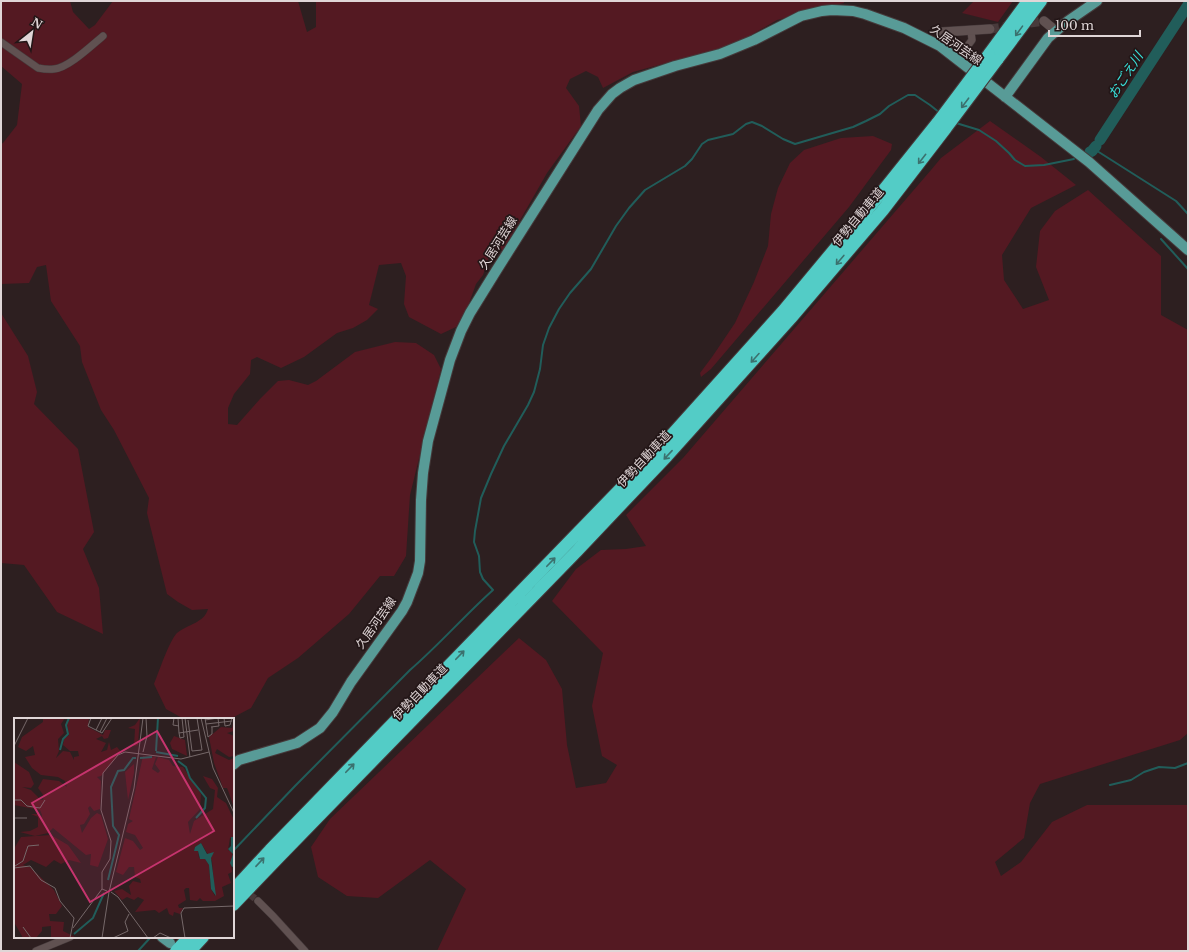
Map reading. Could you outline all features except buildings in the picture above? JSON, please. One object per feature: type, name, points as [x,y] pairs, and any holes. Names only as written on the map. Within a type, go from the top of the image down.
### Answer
[{"type":"highway","name":"伊勢自動車道","points":[[993,57],[1028,1]]},
{"type":"highway","name":"伊勢自動車道","points":[[234,904],[299,835],[577,551],[667,456],[811,294],[883,210],[942,125],[993,57],[1041,1]]},
{"type":"highway","name":"伊勢自動車道","points":[[234,889],[659,449],[783,311],[873,203],[942,125]]},
{"type":"highway","points":[[169,944],[186,938]]},
{"type":"highway","points":[[190,951],[202,938]]},
{"type":"main road","points":[[1005,97],[1048,38],[1071,18],[1096,1]]},
{"type":"main road","name":"久居河芸線","points":[[234,764],[240,760],[297,744],[320,728],[333,712],[351,682],[402,611],[411,593],[418,573],[420,561],[420,500],[422,473],[428,441],[450,360],[461,331],[478,301],[602,105],[612,94],[634,80],[675,66],[720,54],[754,40],[796,18],[822,11],[853,11],[878,18],[921,35],[940,46],[1089,162],[1188,250]]},
{"type":"street","points":[[1044,21],[1056,31]]},
{"type":"street","points":[[942,32],[990,29]]},
{"type":"street","points":[[957,60],[972,40],[971,31]]},
{"type":"street","points":[[1,42],[38,68],[54,69],[61,68],[104,36]]},
{"type":"street","points":[[258,901],[305,951]]},
{"type":"street","points":[[36,951],[68,938]]},
{"type":"shaded area","points":[[1,1],[70,1],[73,12],[89,29],[95,25],[113,1],[298,1],[307,32],[316,27],[316,1],[844,1],[844,3],[777,20],[736,44],[633,72],[603,88],[598,77],[586,71],[570,79],[566,88],[579,106],[581,126],[547,173],[503,250],[491,251],[483,275],[476,284],[467,309],[456,327],[441,334],[409,317],[404,304],[406,276],[401,263],[379,265],[369,305],[378,309],[367,320],[353,328],[337,333],[304,357],[281,368],[257,357],[251,360],[250,374],[234,394],[228,408],[228,424],[237,425],[278,381],[289,380],[308,385],[316,381],[355,352],[395,342],[416,343],[434,355],[441,369],[410,495],[406,556],[394,576],[380,576],[349,614],[298,658],[268,678],[251,708],[232,718],[182,718],[166,709],[154,684],[168,649],[177,633],[203,617],[208,609],[192,610],[167,594],[147,513],[149,498],[114,430],[101,410],[82,362],[80,346],[51,301],[46,265],[37,267],[29,283],[1,284],[1,144],[17,125],[22,84],[1,66]]},
{"type":"shaded area","points":[[974,1],[1013,1],[998,22],[962,13]]},
{"type":"shaded area","points":[[990,121],[1041,157],[1076,185],[1031,208],[1002,255],[1004,280],[1023,309],[1049,300],[1036,267],[1040,231],[1055,211],[1088,190],[1161,256],[1161,315],[1188,330],[1188,733],[1180,740],[1040,784],[1030,803],[1024,838],[995,862],[1001,876],[1021,862],[1052,822],[1087,805],[1188,805],[1188,951],[437,951],[466,889],[430,860],[378,898],[347,896],[318,877],[311,847],[330,819],[519,638],[546,660],[562,689],[567,745],[576,788],[606,783],[617,765],[602,756],[592,706],[603,653],[552,601],[576,569],[601,550],[626,549],[646,546],[626,515],[683,458],[941,158]]},
{"type":"shaded area","points":[[873,136],[892,144],[891,150],[849,207],[711,369],[701,377],[700,373],[735,323],[754,282],[768,246],[771,214],[778,188],[790,163],[804,150],[841,138]]},
{"type":"shaded area","points":[[1,313],[28,356],[37,392],[34,404],[78,449],[94,532],[83,549],[99,588],[103,634],[57,612],[24,565],[1,563]]},
{"type":"waterway","name":"おごえ川","points":[[1100,140],[1188,5]]},
{"type":"waterway","points":[[234,850],[410,670],[493,590],[483,579],[480,572],[479,556],[474,542],[481,498],[504,446],[534,392],[540,369],[543,345],[549,328],[559,309],[570,293],[591,269],[616,226],[645,190],[685,166],[692,159],[702,144],[708,140],[733,134],[746,124],[752,122],[795,144],[853,127],[880,114],[889,106],[908,95],[915,95],[940,113]]},
{"type":"waterway","points":[[956,123],[979,130],[996,141],[1015,160],[1025,166],[1044,165],[1074,159]]},
{"type":"waterway","name":"おごえ川","points":[[1090,152],[1096,146]]},
{"type":"waterway","points":[[1094,149],[1176,201],[1188,214]]},
{"type":"waterway","points":[[1161,239],[1188,269]]},
{"type":"waterway","points":[[1110,785],[1131,780],[1144,772],[1159,767],[1175,768],[1188,763]]},
{"type":"waterway","points":[[138,951],[150,938]]},
{"type":"tunnel","points":[[990,29],[1044,21]]},
{"type":"tunnel","points":[[234,882],[258,901]]}]
